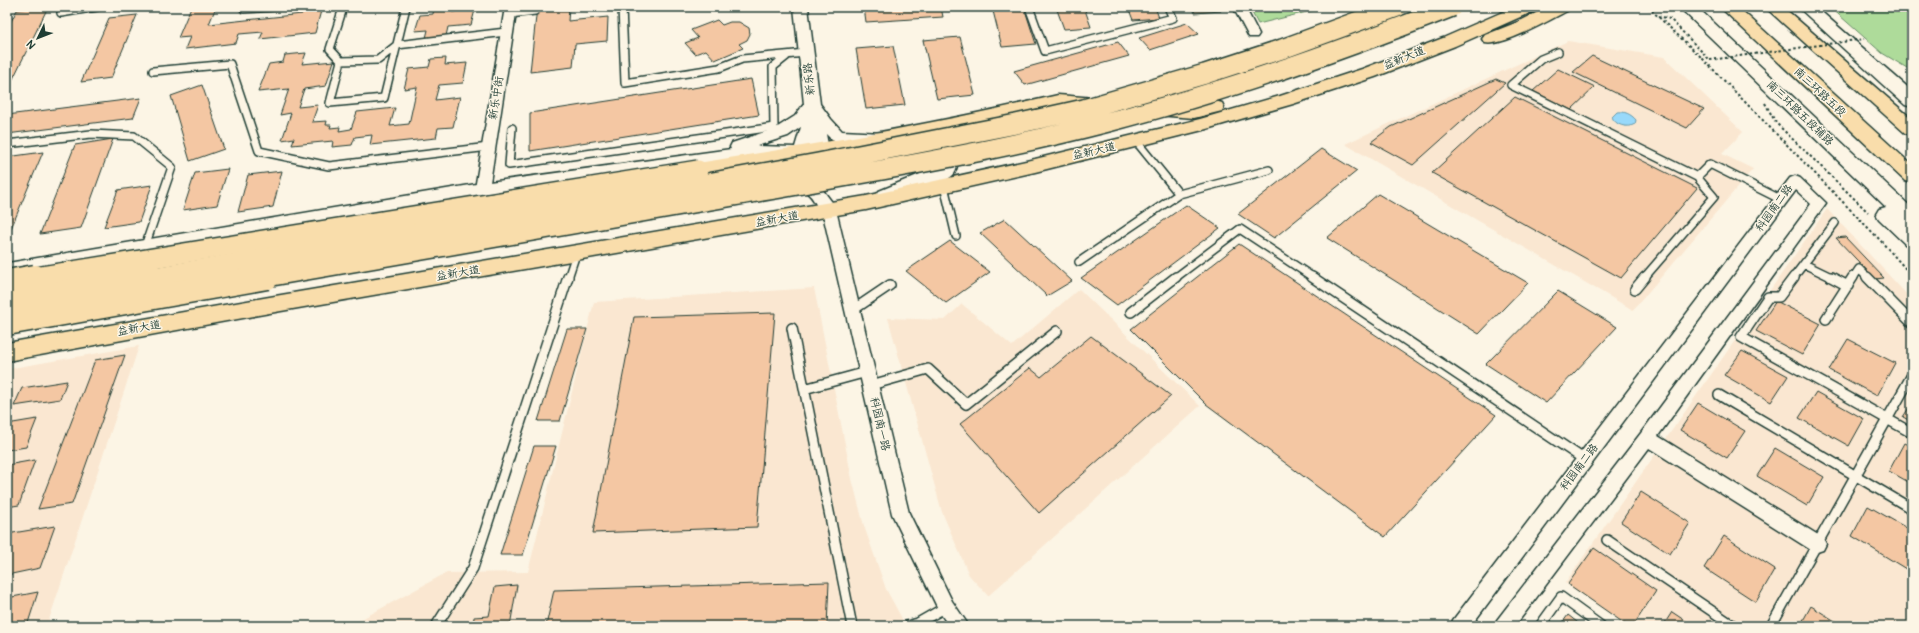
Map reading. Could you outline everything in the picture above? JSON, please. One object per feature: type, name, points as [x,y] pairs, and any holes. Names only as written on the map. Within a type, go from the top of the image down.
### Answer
[{"type":"main road","points":[[7,302],[625,198],[818,163],[1016,124],[1084,109],[1205,74],[1282,49],[1397,7]]},
{"type":"main road","points":[[7,323],[784,187],[1019,143],[1108,122],[1209,94],[1374,38],[1452,7]]},
{"type":"main road","name":"益新大道","points":[[7,352],[281,303],[866,204],[944,186],[1136,141],[1274,103],[1290,93],[1492,7]]},
{"type":"main road","name":"益新大道","points":[[7,282],[840,147],[982,119],[1058,101],[1194,112],[1290,93],[1378,69],[1528,7]]},
{"type":"main road","points":[[1274,103],[1301,110],[1415,70],[1524,26],[1561,7]]},
{"type":"main road","name":"南三环路五段辅路","points":[[1686,7],[1764,90],[1912,220]]},
{"type":"main road","name":"南三环路五段","points":[[1728,7],[1912,176]]},
{"type":"main road","points":[[1773,7],[1912,129]]},
{"type":"main road","points":[[1806,7],[1912,101]]},
{"type":"main road","points":[[1882,75],[1912,94]]},
{"type":"main road","points":[[1764,90],[1785,116],[1912,239]]},
{"type":"main road","points":[[840,147],[899,144],[926,145],[939,150],[948,160],[946,171],[939,175],[866,204]]},
{"type":"street","name":"新乐路","points":[[801,7],[812,104],[822,150]]},
{"type":"street","points":[[1239,7],[1253,34]]},
{"type":"street","name":"新乐中街","points":[[482,189],[506,32],[511,10]]},
{"type":"street","points":[[812,104],[825,123],[838,136],[858,138],[885,137]]},
{"type":"street","points":[[7,270],[482,189],[713,156],[756,152],[802,153],[809,129],[812,104]]},
{"type":"street","points":[[713,156],[782,132],[801,120],[812,104]]},
{"type":"street","points":[[741,185],[781,173],[810,161],[822,150]]},
{"type":"street","name":"科园南二路","points":[[1460,626],[1795,181],[1819,203],[1647,438],[1504,626]]},
{"type":"street","points":[[7,312],[741,185],[785,182],[813,189],[829,210]]},
{"type":"street","name":"科园南一路","points":[[829,210],[901,514],[946,607],[960,626]]},
{"type":"street","points":[[1647,438],[1817,544]]},
{"type":"lane","points":[[64,7],[61,13],[97,7]]},
{"type":"lane","points":[[244,7],[244,9],[275,7]]},
{"type":"lane","points":[[341,7],[343,8],[330,49],[341,61],[378,60],[397,45],[506,32]]},
{"type":"lane","points":[[341,61],[330,103],[384,98],[406,7]]},
{"type":"lane","points":[[622,7],[625,83],[719,68],[742,59],[806,53]]},
{"type":"lane","points":[[1029,7],[1044,51],[1173,18],[1168,7]]},
{"type":"lane","points":[[511,10],[535,11]]},
{"type":"lane","points":[[1558,52],[1541,59],[1511,85],[1697,177],[1714,197],[1635,289]]},
{"type":"lane","points":[[512,128],[509,165],[774,127],[773,67],[788,55]]},
{"type":"lane","points":[[153,71],[230,64],[259,151],[329,166],[489,147]]},
{"type":"lane","points":[[7,144],[91,134],[134,136],[172,167],[130,291]]},
{"type":"lane","points":[[1136,141],[1179,194]]},
{"type":"lane","points":[[1697,177],[1710,164],[1782,200]]},
{"type":"lane","points":[[1080,262],[1179,194],[1269,170]]},
{"type":"lane","points":[[944,186],[956,236]]},
{"type":"lane","points":[[1835,224],[1779,297],[1768,298],[1741,337],[1912,433]]},
{"type":"lane","points":[[1131,312],[1240,229],[1585,460]]},
{"type":"lane","points":[[436,626],[473,568],[576,254]]},
{"type":"lane","points":[[1804,264],[1848,286]]},
{"type":"lane","points":[[1826,319],[1859,269],[1912,323]]},
{"type":"lane","points":[[853,310],[890,285]]},
{"type":"lane","points":[[792,328],[852,626]]},
{"type":"lane","points":[[804,389],[928,369],[966,404],[1057,331]]},
{"type":"lane","points":[[1770,626],[1912,375]]},
{"type":"lane","points":[[1719,395],[1912,509]]},
{"type":"lane","points":[[1607,540],[1734,626]]},
{"type":"lane","points":[[1540,626],[1561,598],[1601,626]]},
{"type":"lane","points":[[907,626],[918,623],[946,607]]},
{"type":"path","points":[[1648,7],[1702,58],[1880,240],[1912,276]]},
{"type":"path","points":[[1657,16],[1670,20],[1710,60],[1864,39]]},
{"type":"path","points":[[1723,53],[1734,64]]},
{"type":"path","points":[[1764,90],[1776,123],[1870,213]]},
{"type":"shaded area","points":[[1568,41],[1664,57],[1743,132],[1722,154],[1753,169],[1633,310],[1345,144]]},
{"type":"shaded area","points":[[1827,209],[1912,300],[1912,626],[1628,626],[1565,583]]},
{"type":"shaded area","points":[[814,288],[852,479],[864,526],[886,589],[906,626],[349,626],[446,573],[528,572],[594,302]]},
{"type":"shaded area","points":[[1079,289],[1200,406],[988,596],[969,575],[942,512],[888,318],[945,320],[962,304],[1012,346]]},
{"type":"shaded area","points":[[139,346],[47,626],[7,626],[7,369]]},
{"type":"green space","points":[[1249,7],[1327,7],[1258,24]]},
{"type":"green space","points":[[1830,7],[1912,7],[1912,71],[1882,53]]},
{"type":"water","points":[[1617,112],[1632,116],[1636,120],[1635,124],[1625,126],[1618,124],[1612,117]]},
{"type":"building","points":[[48,7],[7,91],[7,29],[17,10]]},
{"type":"building","points":[[191,7],[216,7],[209,24],[302,14],[303,9],[322,7],[315,33],[260,39],[263,32],[239,34],[236,43],[185,49],[190,37],[178,38]]},
{"type":"building","points":[[434,7],[453,7],[452,12],[475,10],[471,25],[448,27],[446,36],[426,38],[428,30],[415,31],[420,15],[433,14]]},
{"type":"building","points":[[537,7],[569,7],[568,21],[608,17],[607,41],[575,44],[573,67],[530,72]]},
{"type":"building","points":[[864,7],[941,7],[943,17],[866,22]]},
{"type":"building","points":[[992,7],[1024,7],[1036,44],[1002,47]]},
{"type":"building","points":[[1056,7],[1084,7],[1091,27],[1064,29]]},
{"type":"building","points":[[1128,7],[1155,7],[1159,18],[1133,20]]},
{"type":"building","points":[[1192,7],[1220,7],[1221,11],[1195,13]]},
{"type":"building","points":[[137,15],[111,78],[81,82],[109,18]]},
{"type":"building","points":[[717,20],[722,25],[730,22],[739,22],[749,28],[750,34],[747,40],[739,44],[743,48],[715,60],[706,50],[695,54],[685,43],[698,38],[691,30]]},
{"type":"building","points":[[1187,23],[1199,34],[1150,50],[1139,38]]},
{"type":"building","points":[[960,37],[975,95],[937,99],[923,40]]},
{"type":"building","points":[[1118,42],[1129,56],[1025,85],[1014,71]]},
{"type":"building","points":[[893,46],[905,105],[866,109],[856,49]]},
{"type":"building","points":[[306,53],[302,64],[334,61],[326,86],[304,89],[298,107],[318,105],[312,122],[327,121],[326,125],[331,125],[330,128],[340,127],[339,131],[351,129],[357,112],[395,108],[390,126],[409,124],[417,87],[404,89],[409,69],[429,67],[431,59],[446,58],[445,65],[467,63],[463,83],[439,85],[435,100],[460,97],[453,127],[438,128],[436,138],[370,145],[372,135],[355,137],[352,145],[332,147],[333,141],[292,145],[294,138],[282,140],[291,113],[280,115],[289,89],[258,92],[269,64],[283,62],[285,55]]},
{"type":"building","points":[[1592,56],[1704,109],[1687,128],[1573,72]]},
{"type":"building","points":[[1558,69],[1595,87],[1571,110],[1533,91]]},
{"type":"building","points":[[751,79],[759,115],[530,151],[530,113]]},
{"type":"building","points":[[1496,79],[1505,83],[1413,165],[1371,142],[1391,127]]},
{"type":"building","points":[[202,85],[224,149],[190,161],[171,96]]},
{"type":"building","points":[[1515,97],[1697,188],[1621,278],[1432,173]]},
{"type":"building","points":[[141,98],[133,118],[7,134],[7,115]]},
{"type":"building","points":[[113,139],[81,228],[40,234],[75,145]]},
{"type":"building","points":[[1321,149],[1357,171],[1274,238],[1238,214]]},
{"type":"building","points":[[43,152],[7,238],[7,157]]},
{"type":"building","points":[[228,169],[217,205],[183,210],[195,173]]},
{"type":"building","points":[[282,171],[273,207],[238,212],[248,175]]},
{"type":"building","points":[[152,185],[139,222],[104,227],[118,190]]},
{"type":"building","points":[[1378,194],[1528,283],[1479,334],[1327,238]]},
{"type":"building","points":[[1186,205],[1220,228],[1117,305],[1081,278]]},
{"type":"building","points":[[1005,219],[1072,281],[1047,296],[980,233]]},
{"type":"building","points":[[1845,237],[1884,278],[1875,279],[1836,238]]},
{"type":"building","points":[[950,241],[990,272],[946,303],[906,271]]},
{"type":"building","points":[[1239,244],[1496,415],[1385,537],[1206,404],[1131,329]]},
{"type":"building","points":[[1558,291],[1617,327],[1546,403],[1486,364]]},
{"type":"building","points":[[1776,301],[1821,324],[1802,355],[1756,331]]},
{"type":"building","points":[[775,313],[757,527],[593,533],[634,317]]},
{"type":"building","points":[[567,329],[587,329],[560,421],[538,421]]},
{"type":"building","points":[[1091,336],[1171,396],[1039,513],[960,424],[1030,368],[1041,377]]},
{"type":"building","points":[[1848,339],[1895,363],[1877,396],[1829,370]]},
{"type":"building","points":[[1742,351],[1788,376],[1771,402],[1724,375]]},
{"type":"building","points":[[125,355],[72,504],[38,509],[95,360]]},
{"type":"building","points":[[67,381],[60,399],[14,406],[22,388]]},
{"type":"building","points":[[1816,392],[1864,419],[1849,446],[1799,418]]},
{"type":"building","points":[[1698,403],[1745,431],[1727,458],[1680,430]]},
{"type":"building","points":[[1912,403],[1912,422],[1903,417]]},
{"type":"building","points":[[37,419],[26,447],[7,450],[7,424]]},
{"type":"building","points":[[1904,443],[1912,447],[1912,484],[1889,471]]},
{"type":"building","points":[[534,446],[556,446],[523,555],[500,555]]},
{"type":"building","points":[[1775,448],[1824,477],[1807,506],[1757,476]]},
{"type":"building","points":[[35,460],[19,505],[7,507],[7,465]]},
{"type":"building","points":[[1641,492],[1690,523],[1670,554],[1621,522]]},
{"type":"building","points":[[1868,506],[1912,531],[1912,558],[1906,569],[1852,536]]},
{"type":"building","points":[[55,526],[40,568],[7,575],[7,534]]},
{"type":"building","points":[[1724,536],[1775,569],[1756,602],[1704,568]]},
{"type":"building","points":[[1594,548],[1656,591],[1633,626],[1628,626],[1568,584]]},
{"type":"building","points":[[829,582],[827,626],[546,626],[554,590]]},
{"type":"building","points":[[517,585],[510,626],[473,626],[474,617],[489,616],[495,587]]},
{"type":"building","points":[[38,592],[27,626],[7,626],[7,598]]},
{"type":"building","points":[[1811,606],[1843,626],[1800,626]]},
{"type":"building","points":[[1672,612],[1693,626],[1663,626]]},
{"type":"building","points":[[1568,615],[1582,626],[1560,626]]}]
